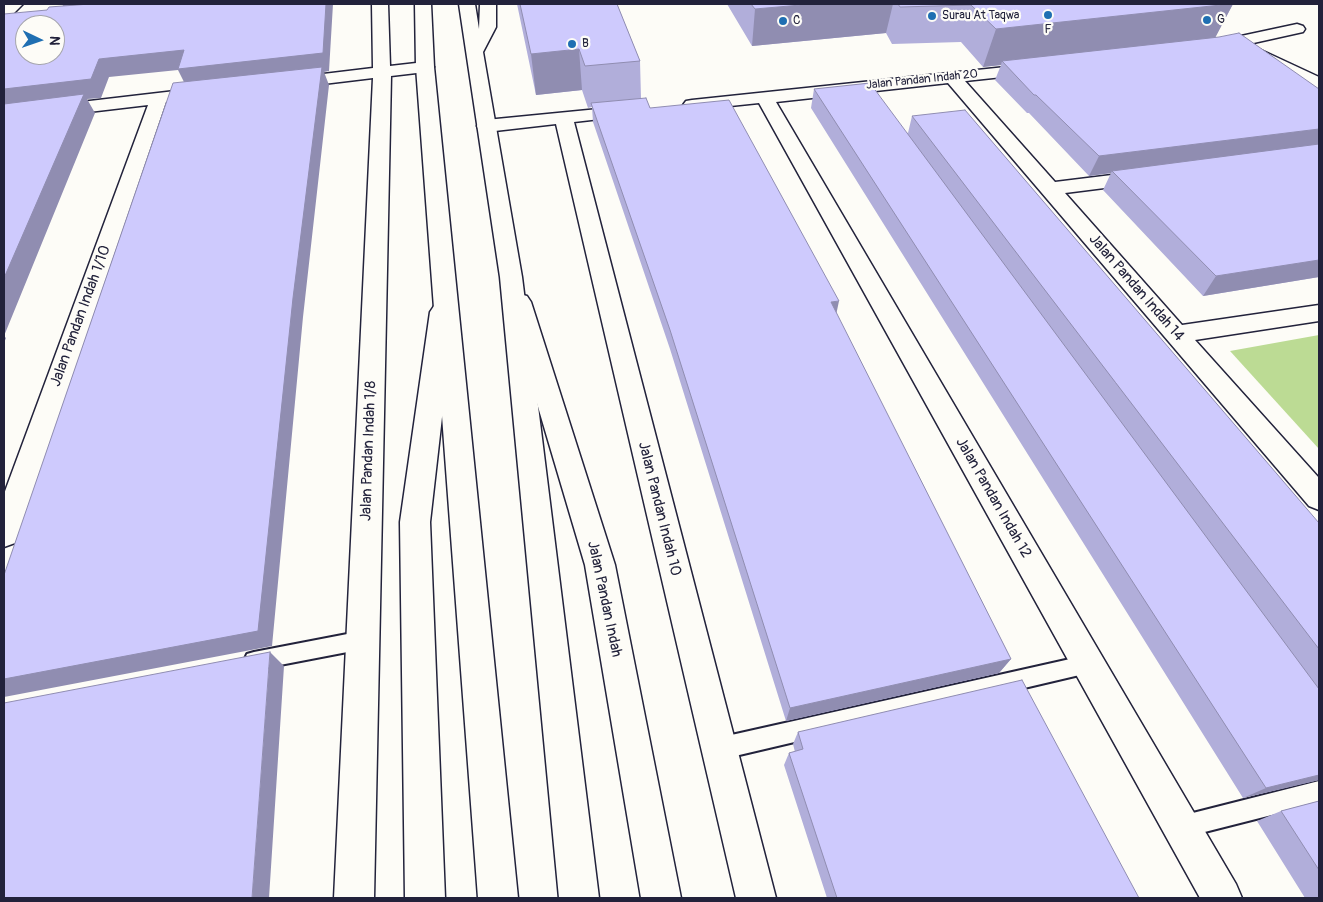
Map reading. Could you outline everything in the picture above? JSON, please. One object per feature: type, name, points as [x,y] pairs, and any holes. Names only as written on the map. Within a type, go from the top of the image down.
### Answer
[{"type":"main road","points":[[4,14],[15,4]]},
{"type":"main road","name":"Jalan Pandan Indah 1/8","points":[[354,898],[382,72],[380,4]]},
{"type":"main road","points":[[423,4],[425,67],[498,898]]},
{"type":"main road","points":[[467,4],[511,277],[580,898]]},
{"type":"main road","points":[[475,54],[488,27],[488,4]]},
{"type":"main road","points":[[1200,49],[1297,29]]},
{"type":"main road","points":[[1235,43],[1319,84]]},
{"type":"main road","points":[[275,84],[425,67]]},
{"type":"main road","name":"Jalan Pandan Indah 20","points":[[671,107],[1047,67]]},
{"type":"main road","name":"Jalan Pandan Indah 14","points":[[952,77],[1319,498]]},
{"type":"main road","points":[[4,116],[188,95]]},
{"type":"main road","name":"Jalan Pandan Indah 12","points":[[764,97],[1222,898]]},
{"type":"main road","name":"Jalan Pandan Indah 1/10","points":[[4,534],[159,98]]},
{"type":"main road","points":[[486,126],[642,110]]},
{"type":"main road","name":"Jalan Pandan Indah 10","points":[[564,118],[756,898]]},
{"type":"main road","points":[[1050,190],[1165,174]]},
{"type":"main road","name":"Jalan Pandan Indah","points":[[511,277],[600,565],[661,898]]},
{"type":"main road","points":[[425,898],[415,522],[445,290]]},
{"type":"main road","points":[[1176,334],[1319,312]]},
{"type":"lane","points":[[864,86],[875,103]]},
{"type":"lane","points":[[237,664],[363,640]]},
{"type":"lane","points":[[718,749],[1088,664]]},
{"type":"lane","points":[[1181,827],[1319,792]]},
{"type":"green space","points":[[1319,335],[1319,449],[1230,351]]},
{"type":"building","points":[[90,4],[326,4],[323,53],[178,69],[184,50],[99,59],[91,79],[4,89],[4,14],[47,10],[49,7]]},
{"type":"building","points":[[520,4],[617,4],[640,61],[585,66],[579,49],[531,54]]},
{"type":"building","points":[[751,4],[812,4],[755,9]]},
{"type":"building","points":[[898,4],[1230,4],[996,29],[971,5],[900,7]]},
{"type":"building","points":[[1239,33],[1319,89],[1319,129],[1099,156],[1034,95],[1002,61],[1219,37]]},
{"type":"building","points":[[322,67],[293,298],[258,631],[4,679],[4,575],[173,83]]},
{"type":"building","points":[[870,83],[1319,689],[1319,775],[1266,788],[814,89]]},
{"type":"building","points":[[84,94],[4,278],[4,104]]},
{"type":"building","points":[[646,98],[650,108],[729,100],[839,301],[831,302],[1011,659],[790,708],[670,330],[591,103]]},
{"type":"building","points":[[965,110],[1319,523],[1319,649],[912,116]]},
{"type":"building","points":[[1319,144],[1319,260],[1216,276],[1112,171]]},
{"type":"building","points":[[270,652],[252,898],[4,898],[4,703]]},
{"type":"building","points":[[1022,680],[1139,898],[837,898],[789,753],[803,749],[798,732]]},
{"type":"building","points":[[1319,801],[1319,870],[1281,811]]},
{"type":"place","name":"F","points":[[1048,15]]},
{"type":"place","name":"Surau At Taqwa","points":[[932,16]]},
{"type":"place","name":"G","points":[[1207,20]]},
{"type":"place","name":"C","points":[[783,21]]},
{"type":"place","name":"B","points":[[572,44]]}]
